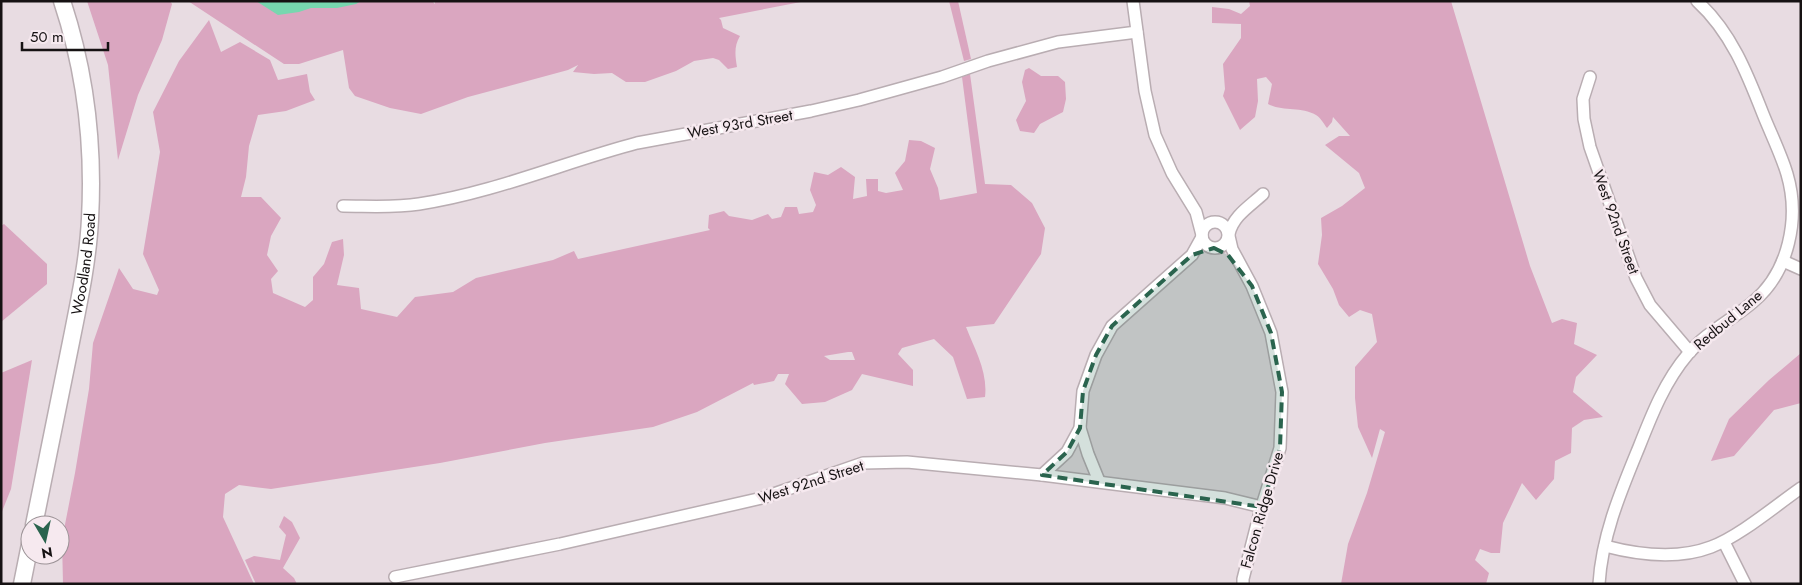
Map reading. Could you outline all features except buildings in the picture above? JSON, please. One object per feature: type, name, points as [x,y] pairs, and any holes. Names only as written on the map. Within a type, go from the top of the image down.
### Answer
[{"type":"main road","name":"Woodland Road","points":[[36,515],[76,317],[90,220],[91,178],[87,116],[74,45],[62,1]]},
{"type":"main road","points":[[22,584],[26,565]]},
{"type":"street","points":[[1133,1],[1145,91],[1154,135],[1172,173],[1196,212],[1205,243],[1215,248]]},
{"type":"street","name":"Redbud Lane","points":[[1599,584],[1605,546],[1617,500],[1662,393],[1676,369],[1690,352],[1720,325],[1753,302],[1764,291],[1783,261],[1789,242],[1792,220],[1791,196],[1787,174],[1740,56],[1702,3]]},
{"type":"street","name":"West 93rd Street","points":[[343,206],[401,206],[438,201],[567,165],[637,143],[859,100],[1058,42],[1137,32]]},
{"type":"street","name":"West 92nd Street","points":[[1590,77],[1583,99],[1584,119],[1590,146],[1636,278],[1650,305],[1690,352]]},
{"type":"street","points":[[1192,255],[1225,244],[1230,227],[1237,218],[1264,194]]},
{"type":"street","points":[[1196,212],[1204,218],[1218,222],[1227,228],[1229,235]]},
{"type":"street","points":[[1099,481],[1080,428],[1083,391],[1096,355],[1112,326],[1192,255],[1202,236],[1202,230],[1208,223],[1237,218]]},
{"type":"street","name":"Falcon Ridge Drive","points":[[1229,235],[1232,249],[1252,286],[1271,333],[1282,392],[1280,448],[1262,507],[1243,584]]},
{"type":"street","name":"Falcon Ridge Drive","points":[[1215,248],[1228,255],[1240,265]]},
{"type":"street","points":[[1783,261],[1801,269]]},
{"type":"street","points":[[1042,475],[1067,452],[1080,428]]},
{"type":"street","name":"West 92nd Street","points":[[395,577],[560,544],[762,498],[863,463],[907,462],[1099,481],[1225,498],[1262,507]]},
{"type":"street","points":[[1605,546],[1649,555],[1689,553],[1710,548],[1724,542],[1801,488]]},
{"type":"street","points":[[1724,542],[1745,584]]},
{"type":"highlighted area","points":[[1214,248],[1228,255],[1252,286],[1271,333],[1282,392],[1280,448],[1262,507],[1042,475],[1067,452],[1080,428],[1083,391],[1096,355],[1112,326],[1192,255]]},
{"type":"shaded area","points":[[87,1],[170,1],[172,4],[162,40],[138,95],[118,160],[108,65]]},
{"type":"shaded area","points":[[188,1],[432,1],[435,4],[435,1],[806,1],[719,18],[723,28],[740,36],[736,51],[737,67],[728,69],[719,60],[713,58],[694,61],[676,71],[645,82],[626,82],[612,73],[573,72],[578,65],[568,70],[468,97],[421,114],[390,108],[355,96],[349,88],[343,50],[299,64],[284,64]]},
{"type":"shaded area","points":[[256,1],[361,1],[337,8],[311,8],[278,15]]},
{"type":"shaded area","points":[[949,1],[958,1],[971,59],[964,61]]},
{"type":"shaded area","points":[[1249,1],[1451,1],[1530,266],[1552,323],[1562,319],[1577,323],[1574,344],[1597,355],[1576,377],[1573,392],[1603,417],[1584,420],[1572,428],[1571,453],[1555,461],[1554,479],[1536,500],[1522,483],[1503,523],[1500,553],[1491,553],[1480,549],[1475,560],[1489,573],[1486,584],[1341,584],[1348,544],[1367,493],[1385,432],[1380,429],[1372,458],[1358,427],[1355,398],[1355,367],[1377,342],[1372,314],[1360,310],[1349,317],[1339,305],[1333,289],[1318,264],[1322,235],[1321,218],[1342,206],[1365,188],[1359,173],[1325,145],[1339,136],[1350,136],[1333,117],[1332,122],[1327,128],[1316,115],[1310,112],[1280,108],[1268,104],[1272,84],[1266,77],[1257,79],[1258,101],[1255,117],[1240,130],[1223,96],[1225,89],[1223,64],[1241,38],[1241,24],[1212,23],[1212,7],[1229,9],[1241,14],[1250,6]]},
{"type":"shaded area","points":[[209,20],[221,52],[240,42],[270,60],[278,80],[307,74],[310,92],[315,100],[286,111],[258,115],[249,146],[246,177],[241,197],[261,197],[281,218],[271,236],[267,255],[278,271],[271,279],[273,293],[305,307],[313,300],[313,277],[324,264],[332,242],[343,239],[344,255],[337,285],[359,288],[361,309],[397,317],[415,297],[453,292],[476,278],[553,260],[574,251],[578,259],[710,230],[708,228],[709,215],[724,211],[729,216],[752,220],[768,214],[772,219],[781,217],[785,207],[797,207],[799,214],[813,212],[816,205],[810,190],[814,172],[828,175],[841,167],[855,177],[853,199],[867,196],[866,179],[878,179],[878,191],[886,193],[903,190],[895,173],[905,161],[909,140],[921,141],[935,148],[930,169],[938,188],[940,200],[977,193],[962,77],[970,74],[985,184],[1011,185],[1032,203],[1045,228],[1041,254],[994,324],[966,327],[983,370],[985,397],[967,399],[953,357],[934,339],[902,348],[898,354],[913,370],[913,386],[862,374],[852,390],[825,402],[802,404],[785,384],[789,374],[778,374],[774,381],[754,385],[753,383],[697,412],[653,427],[545,443],[440,463],[271,489],[239,485],[225,494],[223,517],[254,584],[63,584],[63,565],[70,565],[70,515],[67,515],[89,389],[93,343],[119,268],[133,289],[157,295],[159,290],[143,254],[160,152],[153,112],[179,61]],"holes":[[[852,352],[855,360],[830,360],[824,356]]]},
{"type":"shaded area","points":[[1029,68],[1041,76],[1058,76],[1065,82],[1066,99],[1063,112],[1040,124],[1034,133],[1020,131],[1016,120],[1026,101],[1022,82],[1025,70]]},
{"type":"shaded area","points":[[4,224],[47,264],[47,284],[1,322],[1,226]]},
{"type":"shaded area","points":[[1801,353],[1801,403],[1774,410],[1734,456],[1711,461],[1729,419],[1769,380]]},
{"type":"shaded area","points":[[32,360],[11,489],[1,514],[1,373]]},
{"type":"shaded area","points":[[284,516],[292,522],[300,538],[283,568],[294,578],[297,584],[256,584],[245,560],[254,556],[280,560],[286,535],[279,527]]}]
